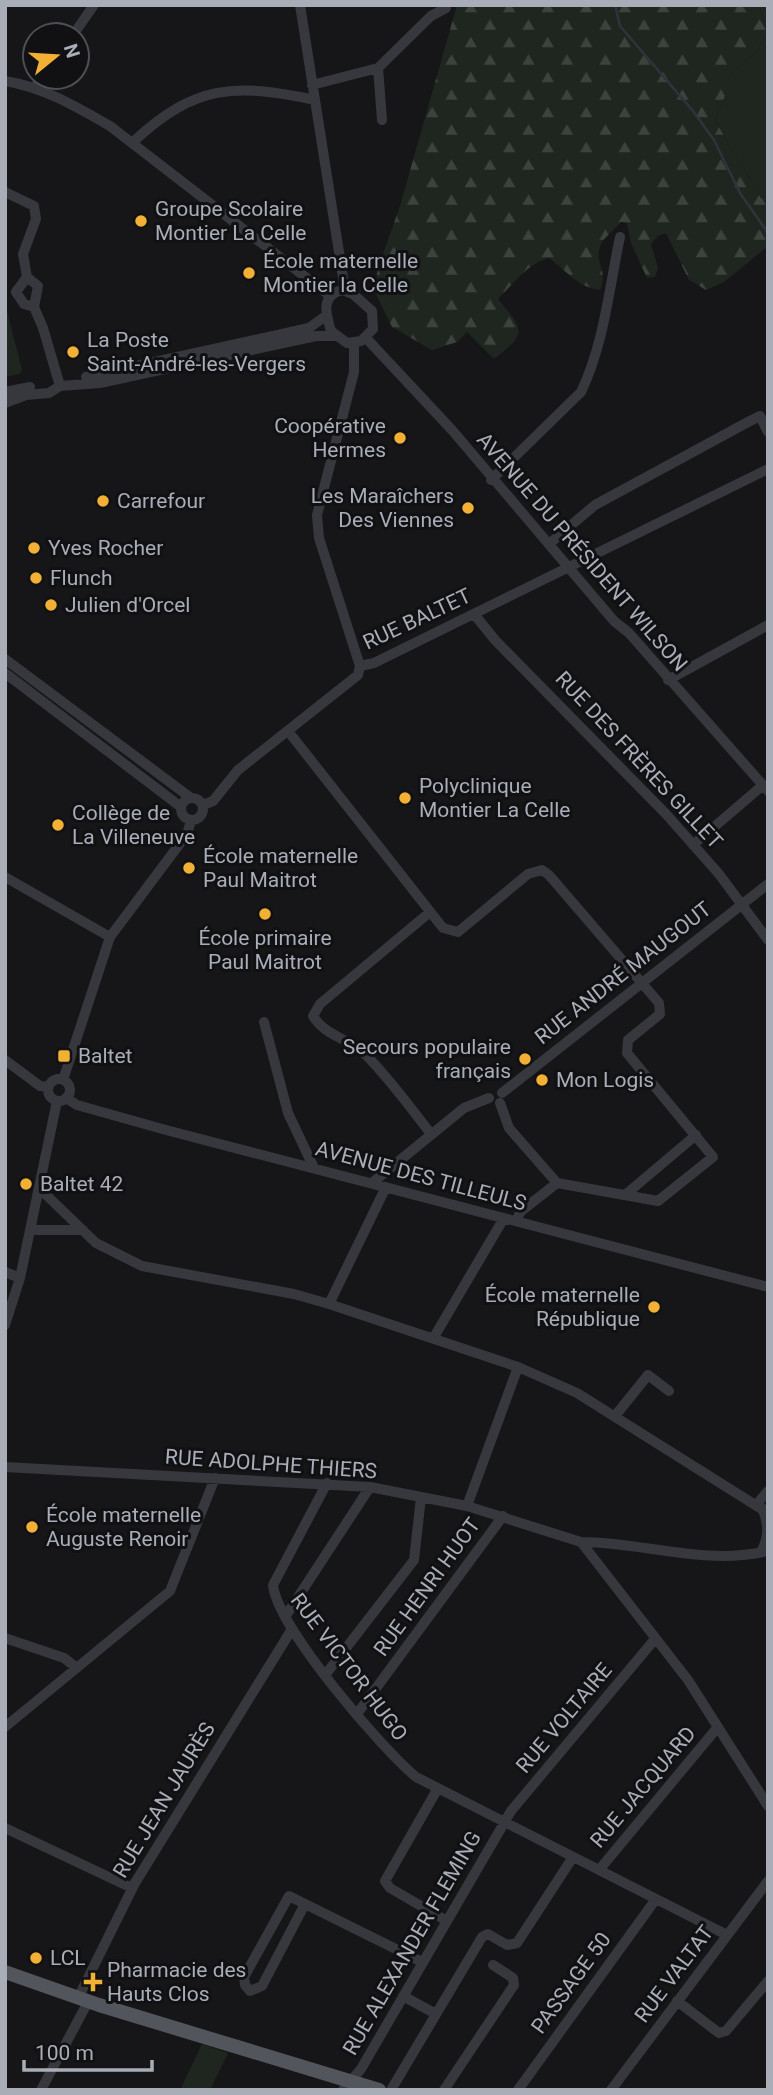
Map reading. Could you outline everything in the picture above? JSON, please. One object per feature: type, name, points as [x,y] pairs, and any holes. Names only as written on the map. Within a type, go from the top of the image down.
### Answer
[{"type":"main road","points":[[5,1972],[346,2085],[379,2090]]},
{"type":"street","points":[[83,21],[94,5]]},
{"type":"street","points":[[5,392],[100,383],[316,336],[335,336],[354,343],[366,338],[373,329],[372,311],[367,304],[345,290],[300,5]]},
{"type":"street","points":[[312,85],[378,68],[432,16],[446,8]]},
{"type":"street","points":[[378,68],[383,120]]},
{"type":"street","points":[[133,142],[158,119],[187,102],[220,92],[267,90],[315,100]]},
{"type":"street","points":[[41,91],[79,108],[133,142],[330,296]]},
{"type":"street","points":[[5,192],[34,206],[36,219],[23,254],[27,276],[38,286],[34,307],[60,386]]},
{"type":"street","points":[[491,480],[581,392],[590,374],[603,326],[620,237]]},
{"type":"street","points":[[27,276],[10,291],[24,304],[34,307]]},
{"type":"street","points":[[335,336],[326,305],[330,296],[345,290]]},
{"type":"street","points":[[5,403],[26,395],[49,393],[77,378],[98,376],[142,362],[254,342],[309,328],[327,315]]},
{"type":"street","name":"AVENUE DU PRÉSIDENT WILSON","points":[[366,338],[452,430],[491,480],[527,516],[568,568],[766,788]]},
{"type":"street","points":[[354,343],[354,372],[317,515],[319,538],[360,666]]},
{"type":"street","points":[[549,544],[595,505],[748,422],[760,416],[768,432]]},
{"type":"street","name":"RUE BALTET","points":[[203,805],[213,801],[238,770],[358,675],[360,666],[374,663],[768,469]]},
{"type":"street","name":"RUE DES FRÈRES GILLET","points":[[474,614],[495,640],[527,670],[693,845],[768,940]]},
{"type":"street","points":[[668,680],[766,630]]},
{"type":"street","points":[[5,659],[203,805],[201,816],[191,821],[187,834],[110,937],[63,1080]]},
{"type":"street","points":[[5,673],[181,807],[182,814],[191,821]]},
{"type":"street","points":[[288,732],[443,928],[458,932],[527,874],[542,870],[659,1003],[660,1014],[628,1040],[628,1053],[713,1157],[658,1201],[557,1183],[509,1128],[497,1098]]},
{"type":"street","points":[[693,845],[766,788]]},
{"type":"street","points":[[181,807],[191,798]]},
{"type":"street","points":[[5,877],[110,937]]},
{"type":"street","name":"RUE ANDRÉ MAUGOUT","points":[[372,1183],[464,1108],[497,1098],[640,981],[768,884]]},
{"type":"street","points":[[430,912],[320,1004],[313,1016],[321,1029],[346,1040],[364,1053],[431,1134]]},
{"type":"street","points":[[264,1022],[288,1113],[314,1168]]},
{"type":"street","points":[[5,1060],[44,1087],[49,1094],[62,1099]]},
{"type":"street","points":[[44,1087],[52,1081],[63,1080]]},
{"type":"street","points":[[5,1325],[20,1278],[62,1099],[70,1088],[63,1080]]},
{"type":"street","name":"AVENUE DES TILLEULS","points":[[62,1099],[739,1282],[768,1287]]},
{"type":"street","points":[[625,1195],[696,1135]]},
{"type":"street","points":[[517,1221],[520,1212],[557,1183]]},
{"type":"street","points":[[329,1304],[386,1187]]},
{"type":"street","points":[[39,1188],[96,1243],[142,1266],[294,1294],[329,1304],[518,1367],[578,1393],[762,1509],[767,1522],[765,1552]]},
{"type":"street","points":[[434,1337],[504,1218]]},
{"type":"street","points":[[30,1230],[82,1230]]},
{"type":"street","points":[[5,1272],[20,1278]]},
{"type":"street","points":[[467,1506],[518,1367]]},
{"type":"street","points":[[615,1416],[648,1375],[669,1391]]},
{"type":"street","name":"RUE ADOLPHE THIERS","points":[[5,1467],[327,1483],[467,1506],[581,1542],[603,1542],[713,1558],[765,1552]]},
{"type":"street","points":[[5,1727],[170,1591],[215,1478]]},
{"type":"street","name":"RUE VICTOR HUGO","points":[[327,1483],[273,1585],[275,1600],[292,1629],[326,1674],[397,1761],[416,1777],[727,1935]]},
{"type":"street","points":[[285,1617],[370,1488]]},
{"type":"street","points":[[762,1509],[768,1491]]},
{"type":"street","points":[[326,1674],[414,1560],[421,1497]]},
{"type":"street","name":"RUE HENRI HUOT","points":[[357,1714],[503,1516]]},
{"type":"street","points":[[581,1542],[688,1680],[768,1807]]},
{"type":"street","name":"RUE JEAN JAURÈS","points":[[41,2090],[132,1888],[292,1629]]},
{"type":"street","points":[[5,1638],[64,1658],[77,1668]]},
{"type":"street","name":"RUE VOLTAIRE","points":[[505,1823],[510,1811],[655,1639]]},
{"type":"street","name":"RUE JACQUARD","points":[[599,1870],[717,1728]]},
{"type":"street","points":[[438,1788],[385,1881],[390,1888],[447,1920]]},
{"type":"street","name":"RUE ALEXANDER FLEMING","points":[[346,2085],[403,1996],[505,1823]]},
{"type":"street","points":[[5,1828],[132,1888]]},
{"type":"street","points":[[391,2090],[482,1937],[488,1934],[507,1945],[517,1943],[573,1857]]},
{"type":"street","name":"RUE VALTAT","points":[[611,2090],[768,1881]]},
{"type":"street","points":[[305,1904],[262,1986],[250,1991],[244,1985],[244,1977],[289,1896],[422,1962]]},
{"type":"street","name":"PASSAGE 50","points":[[518,2090],[656,1899]]},
{"type":"street","points":[[444,2090],[514,1985],[513,1978],[493,1965]]},
{"type":"street","points":[[677,2001],[715,2032],[726,2031],[768,1980]]},
{"type":"street","points":[[403,1996],[436,2014]]},
{"type":"green space","points":[[457,5],[759,5],[767,32],[757,51],[726,80],[726,94],[715,120],[761,198],[768,194],[768,246],[724,282],[706,290],[689,280],[666,233],[658,236],[651,244],[658,268],[655,277],[647,278],[631,243],[627,223],[621,222],[600,246],[603,278],[600,290],[578,282],[549,258],[534,264],[498,299],[517,324],[518,330],[513,343],[494,359],[467,332],[457,342],[432,350],[392,327],[374,290],[378,268],[400,206]]},
{"type":"green space","points":[[759,5],[768,7],[768,194],[761,198],[715,120],[726,94],[726,80],[757,51],[767,32]]},
{"type":"green space","points":[[5,303],[22,370],[19,374],[5,377]]},
{"type":"green space","points":[[202,2044],[228,2053],[210,2090],[180,2090]]},
{"type":"waterway","points":[[615,5],[620,26],[693,111],[714,140],[740,193],[768,233]]},
{"type":"place","name":"Groupe Scolaire Montier La Celle","points":[[141,221]]},
{"type":"place","name":"École maternelle Montier la Celle","points":[[249,273]]},
{"type":"place","name":"La Poste Saint-André-les-Vergers","points":[[73,352]]},
{"type":"place","name":"Coopérative Hermes","points":[[400,438]]},
{"type":"place","name":"Carrefour","points":[[103,501]]},
{"type":"place","name":"Les Maraîchers Des Viennes","points":[[468,508]]},
{"type":"place","name":"Yves Rocher","points":[[34,548]]},
{"type":"place","name":"Flunch","points":[[36,578]]},
{"type":"place","name":"Julien d'Orcel","points":[[51,605]]},
{"type":"place","name":"Polyclinique Montier La Celle","points":[[405,798]]},
{"type":"place","name":"Collège de La Villeneuve","points":[[58,825]]},
{"type":"place","name":"École maternelle Paul Maitrot","points":[[189,868]]},
{"type":"place","name":"École primaire Paul Maitrot","points":[[265,914]]},
{"type":"place","name":"Baltet","points":[[64,1056]]},
{"type":"place","name":"Secours populaire français","points":[[525,1059]]},
{"type":"place","name":"Mon Logis","points":[[542,1080]]},
{"type":"place","name":"Baltet 42","points":[[26,1184]]},
{"type":"place","name":"École maternelle République","points":[[654,1307]]},
{"type":"place","name":"École maternelle Auguste Renoir","points":[[32,1527]]},
{"type":"place","name":"LCL","points":[[36,1958]]},
{"type":"place","name":"Pharmacie des Hauts Clos","points":[[93,1982]]}]
